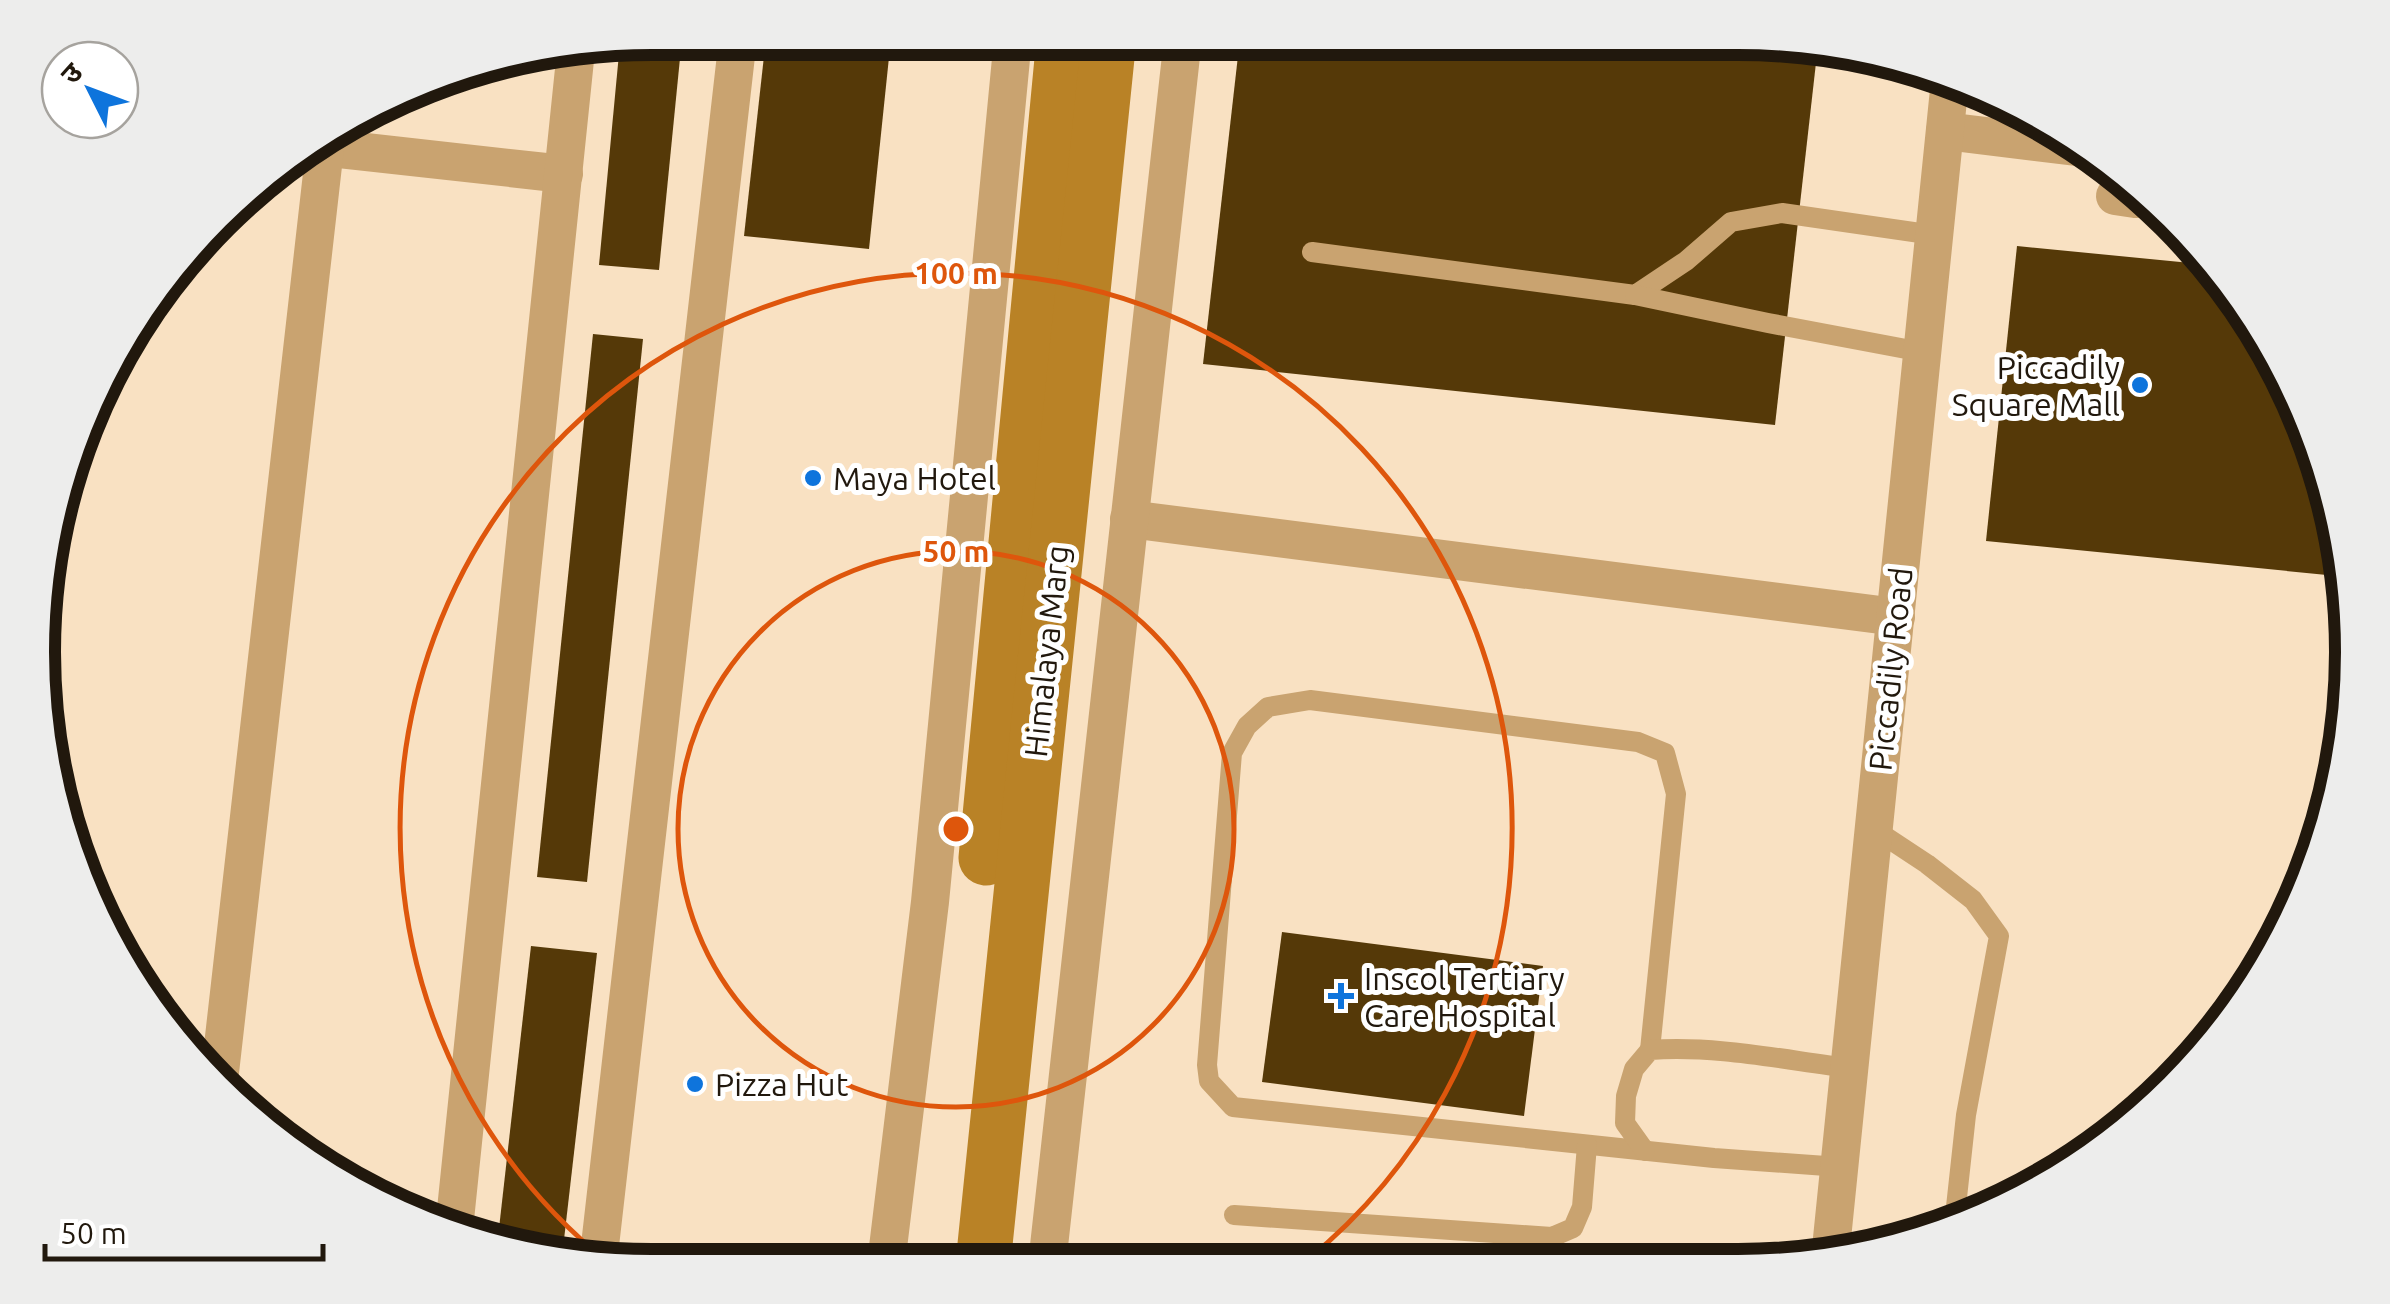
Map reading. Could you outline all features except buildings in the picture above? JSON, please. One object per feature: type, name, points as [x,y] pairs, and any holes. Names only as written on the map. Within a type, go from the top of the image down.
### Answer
[{"type":"main road","name":"Himalaya Marg","points":[[949,1249],[1062,55]]},
{"type":"main road","name":"Himalaya Marg","points":[[985,1249],[1107,55]]},
{"type":"street","points":[[600,1247],[736,55]]},
{"type":"street","points":[[888,1249],[930,902],[1012,55]]},
{"type":"street","points":[[1049,1249],[1181,55]]},
{"type":"street","points":[[456,1215],[575,60]]},
{"type":"street","name":"Piccadily Road","points":[[1832,1242],[1949,94]]},
{"type":"street","points":[[1945,130],[2051,144]]},
{"type":"street","points":[[336,146],[564,174]]},
{"type":"street","points":[[221,1064],[320,156]]},
{"type":"street","points":[[1130,518],[1896,617]]},
{"type":"lane","points":[[1634,294],[1686,261],[1731,222],[1782,213],[1934,235]]},
{"type":"lane","points":[[1312,252],[1634,294],[1922,352]]},
{"type":"lane","points":[[1645,1151],[1625,1123],[1626,1096],[1634,1070],[1650,1050],[1676,794],[1665,753],[1638,742],[1310,700],[1268,707],[1246,726],[1232,754],[1207,1065],[1209,1081],[1233,1107],[1645,1151],[1840,1167]]},
{"type":"lane","points":[[1874,830],[1927,864],[1972,900],[1999,936],[1966,1115],[1956,1208]]},
{"type":"lane","points":[[1650,1050],[1671,1048],[1850,1068]]},
{"type":"lane","points":[[1234,1215],[1552,1236],[1573,1228],[1582,1207],[1587,1145]]},
{"type":"place","name":"Piccadily Square Mall","points":[[2140,385]]},
{"type":"place","name":"Maya Hotel","points":[[813,478]]},
{"type":"place","name":"Inscol Tertiary Care Hospital","points":[[1341,996]]},
{"type":"place","name":"Pizza Hut","points":[[695,1084]]}]
